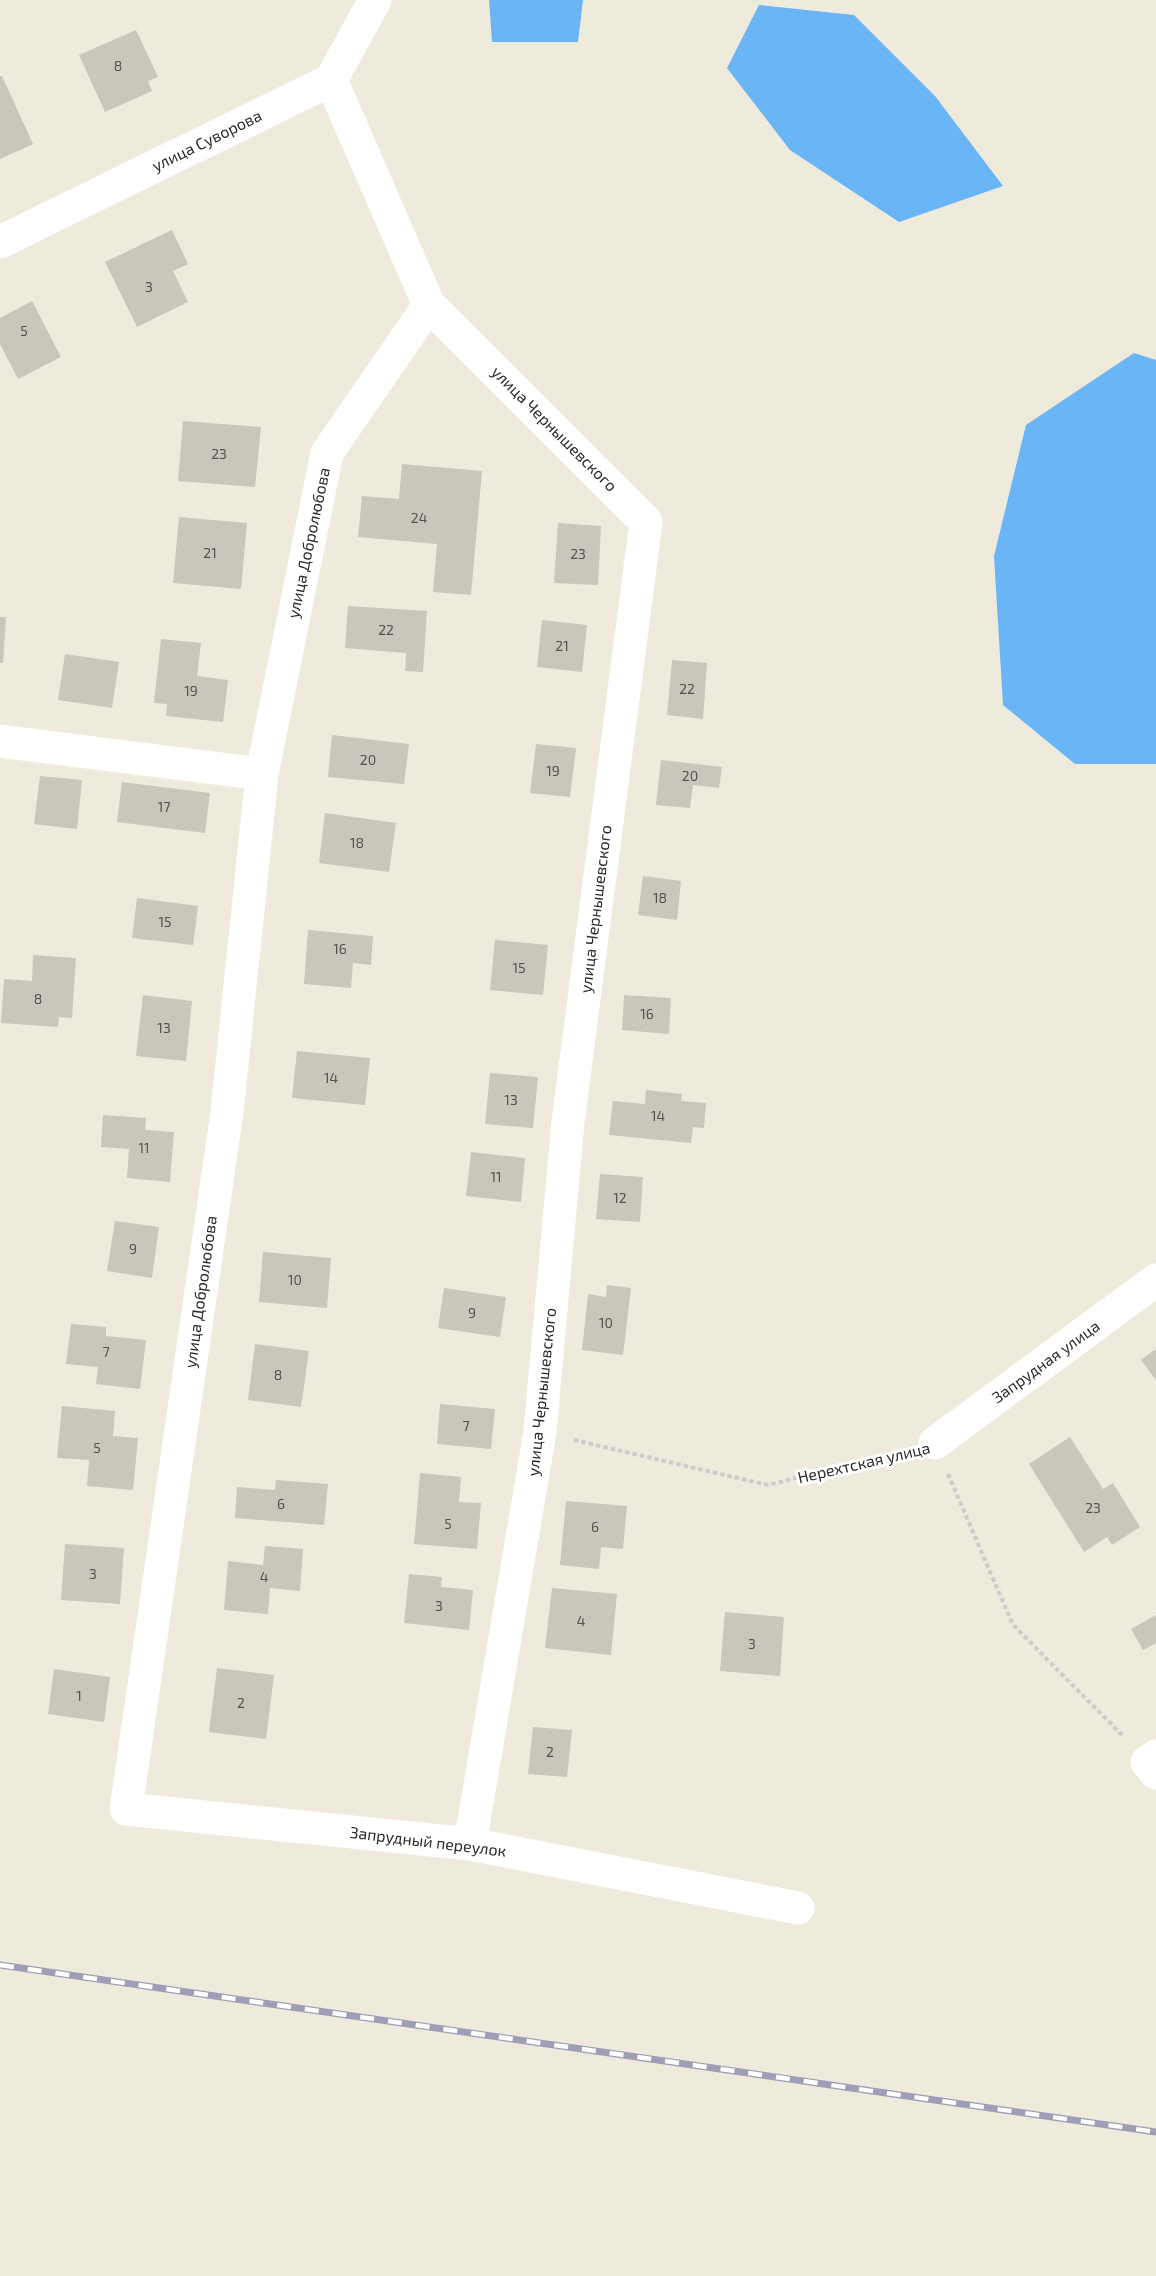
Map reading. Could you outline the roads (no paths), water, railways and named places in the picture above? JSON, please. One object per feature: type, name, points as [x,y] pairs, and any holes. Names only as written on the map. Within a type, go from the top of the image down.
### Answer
[{"type":"street","points":[[331,80],[375,0]]},
{"type":"street","name":"улица Суворова","points":[[0,242],[331,80]]},
{"type":"street","name":"улица Чернышевского","points":[[331,80],[429,305],[646,522],[568,1122],[540,1432],[470,1844]]},
{"type":"street","name":"улица Добролюбова","points":[[126,1809],[228,1112],[262,774],[327,453],[429,305]]},
{"type":"street","points":[[0,741],[262,774]]},
{"type":"street","name":"Запрудная улица","points":[[935,1443],[1156,1280]]},
{"type":"street","name":"Запрудный переулок","points":[[126,1809],[470,1844],[798,1908]]},
{"type":"water","points":[[489,0],[583,0],[578,42],[492,42]]},
{"type":"water","points":[[759,5],[854,15],[935,96],[1003,186],[899,222],[790,150],[727,68]]},
{"type":"water","points":[[1134,353],[1156,360],[1156,764],[1075,764],[1003,705],[994,556],[1026,425]]},
{"type":"railway","points":[[0,1965],[1156,2132]]}]
